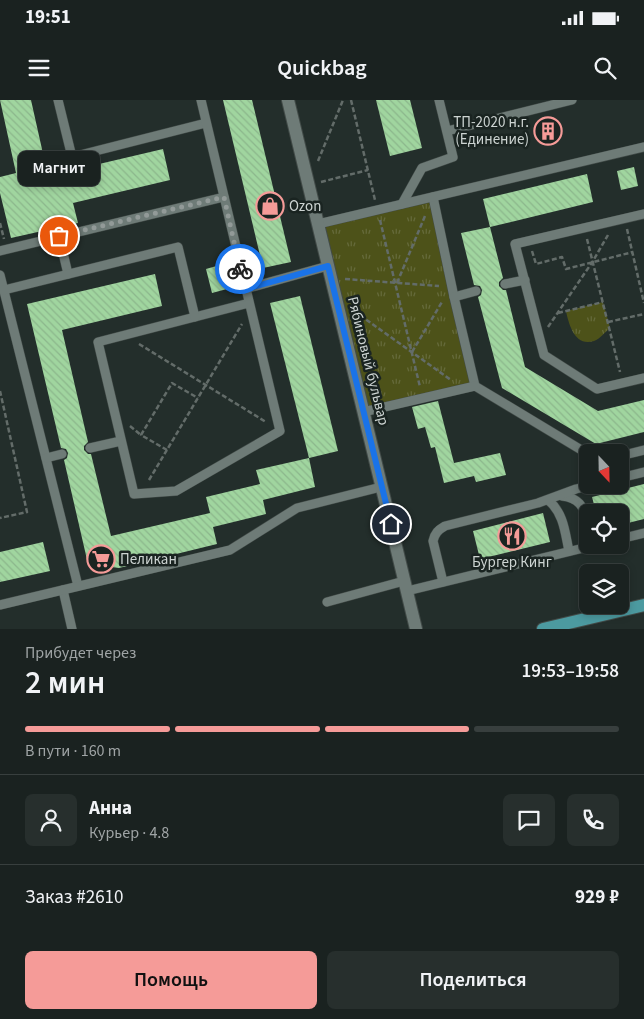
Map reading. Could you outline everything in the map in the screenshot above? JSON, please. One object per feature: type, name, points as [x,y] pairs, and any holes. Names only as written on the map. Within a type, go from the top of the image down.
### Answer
[{"type":"main road","points":[[543,629],[644,605]]},
{"type":"street","name":"Рябиновый бульвар","points":[[288,100],[416,629]]},
{"type":"lane","points":[[58,100],[72,157],[206,123]]},
{"type":"lane","points":[[200,100],[224,197],[280,431],[176,491],[134,494],[98,342],[195,317],[250,306]]},
{"type":"lane","points":[[402,204],[422,168],[454,157],[439,100]]},
{"type":"lane","points":[[447,131],[572,100]]},
{"type":"lane","points":[[318,224],[644,147]]},
{"type":"lane","points":[[3,250],[224,197]]},
{"type":"lane","points":[[433,197],[475,386],[579,449]]},
{"type":"lane","points":[[644,214],[515,244],[544,356],[597,389],[644,378]]},
{"type":"lane","points":[[59,236],[68,274]]},
{"type":"lane","points":[[4,290],[178,246],[195,317]]},
{"type":"lane","points":[[246,289],[330,272]]},
{"type":"lane","points":[[0,275],[78,586]]},
{"type":"lane","points":[[505,284],[525,280]]},
{"type":"lane","points":[[454,297],[476,291]]},
{"type":"lane","points":[[364,412],[475,386]]},
{"type":"lane","points":[[90,448],[121,441]]},
{"type":"lane","points":[[629,454],[644,450]]},
{"type":"lane","points":[[46,458],[62,454]]},
{"type":"lane","points":[[629,476],[644,472]]},
{"type":"lane","points":[[0,605],[230,550],[297,508],[382,487]]},
{"type":"lane","points":[[443,582],[433,540],[439,530],[445,526],[548,500],[579,488]]},
{"type":"lane","points":[[561,496],[571,497],[580,504]]},
{"type":"lane","points":[[548,500],[561,516],[569,552]]},
{"type":"lane","points":[[629,537],[644,533]]},
{"type":"lane","points":[[327,602],[406,586],[443,582],[579,549]]},
{"type":"lane","points":[[63,590],[72,629]]},
{"type":"path","points":[[308,185],[342,100]]},
{"type":"path","points":[[351,100],[423,398]]},
{"type":"path","points":[[308,185],[368,170]]},
{"type":"path","points":[[396,284],[433,197]]},
{"type":"path","points":[[621,220],[633,252],[644,303]]},
{"type":"path","points":[[540,339],[621,220]]},
{"type":"path","points":[[0,223],[3,250]]},
{"type":"path","points":[[584,228],[623,383]]},
{"type":"path","points":[[529,241],[536,264],[562,257],[566,269],[633,252]]},
{"type":"path","points":[[330,272],[396,284],[452,287],[412,352]]},
{"type":"path","points":[[336,298],[464,389]]},
{"type":"path","points":[[558,313],[603,302]]},
{"type":"path","points":[[140,494],[198,398],[250,306]]},
{"type":"path","points":[[608,322],[644,314]]},
{"type":"path","points":[[125,335],[280,431]]},
{"type":"path","points":[[167,450],[141,434],[163,397],[172,383],[198,398]]},
{"type":"path","points":[[0,391],[27,512],[0,518]]},
{"type":"green space","points":[[433,197],[475,386],[363,412],[318,224]]},
{"type":"green space","points":[[603,302],[610,328],[594,341],[582,341],[571,328],[566,311]]},
{"type":"building","points":[[0,100],[31,100],[48,176],[163,149],[170,180],[73,203],[78,223],[11,238],[0,193],[0,177],[16,173]]},
{"type":"building","points":[[223,100],[252,100],[291,262],[263,268]]},
{"type":"building","points":[[376,100],[410,100],[422,148],[390,156]]},
{"type":"building","name":"ТП-2020 н.г. (Единение)","points":[[556,121],[560,136],[539,142],[535,127]]},
{"type":"building","points":[[634,167],[638,186],[621,190],[617,171]]},
{"type":"building","points":[[587,174],[593,202],[490,227],[483,199]]},
{"type":"building","points":[[490,227],[503,278],[499,282],[499,286],[506,290],[525,367],[598,411],[644,400],[644,432],[596,444],[502,388],[478,297],[481,295],[482,290],[480,286],[474,285],[461,233]]},
{"type":"building","points":[[220,265],[227,289],[212,293],[206,269]]},
{"type":"building","points":[[155,274],[162,306],[62,330],[88,442],[84,446],[84,450],[91,454],[111,536],[210,513],[206,497],[260,484],[256,470],[309,458],[315,487],[263,500],[266,514],[213,527],[217,544],[119,568],[88,564],[64,460],[67,458],[68,453],[66,449],[61,448],[27,304]]},
{"type":"building","points":[[300,296],[338,451],[309,458],[270,303]]},
{"type":"building","points":[[438,401],[454,463],[500,453],[506,475],[476,482],[474,476],[444,483],[435,447],[431,448],[425,427],[418,429],[412,407]]},
{"type":"building","points":[[644,484],[644,519],[629,523],[629,504],[594,504],[592,497],[604,494],[629,494],[629,488]]},
{"type":"building","name":"Бургер Кинг","points":[[543,513],[550,542],[480,559],[473,531]]},
{"type":"building","points":[[43,542],[50,571],[0,582],[0,552]]},
{"type":"way so far","points":[[59,236],[224,197],[240,269]]},
{"type":"place","name":"ТП-2020 н.г. (Единение)","points":[[548,131]]},
{"type":"place","name":"Ozon","points":[[270,206]]},
{"type":"place","name":"Магнит","points":[[59,236]]},
{"type":"place","name":"Бургер Кинг","points":[[512,536]]},
{"type":"place","name":"Пеликан","points":[[101,559]]},
{"type":"route","points":[[240,269],[246,289],[328,266],[391,524]]}]
